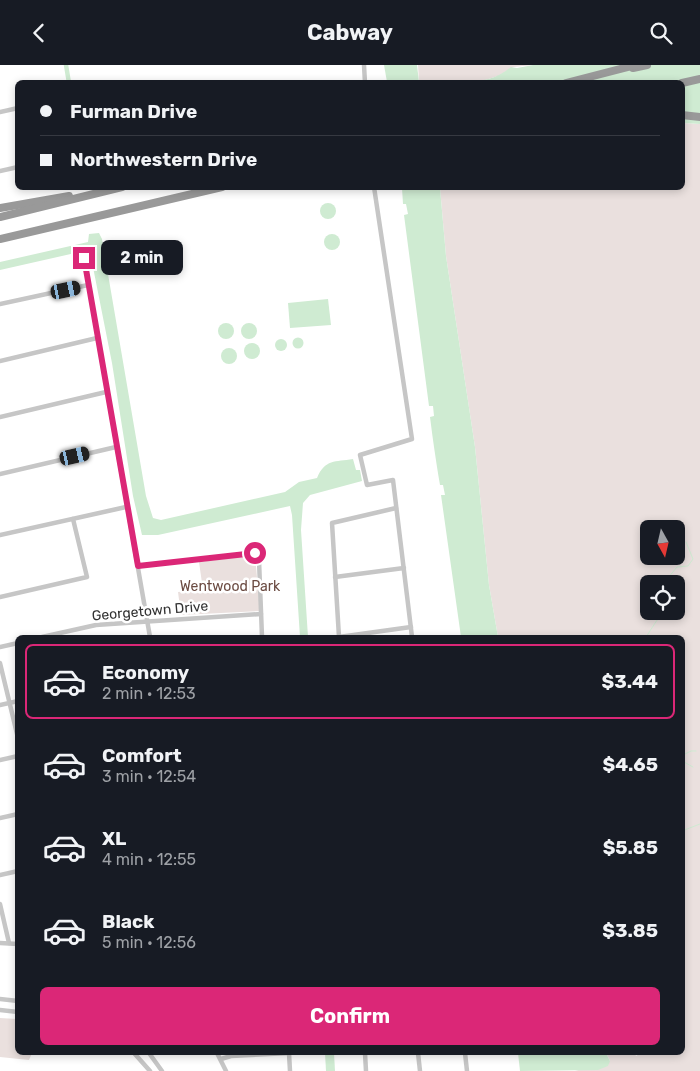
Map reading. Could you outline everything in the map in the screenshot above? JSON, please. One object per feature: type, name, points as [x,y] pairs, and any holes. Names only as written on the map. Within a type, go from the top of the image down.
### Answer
[{"type":"highway","points":[[577,80],[636,65]]},
{"type":"highway","points":[[604,73],[647,65]]},
{"type":"highway","points":[[685,82],[700,79]]},
{"type":"highway","points":[[685,115],[700,117]]},
{"type":"highway","points":[[0,208],[106,190]]},
{"type":"highway","points":[[0,217],[110,190]]},
{"type":"highway","points":[[0,239],[209,190]]},
{"type":"street","points":[[364,65],[365,80]]},
{"type":"street","points":[[0,112],[15,109]]},
{"type":"street","points":[[0,171],[15,168]]},
{"type":"street","points":[[374,190],[412,439],[360,455],[367,485],[393,480],[412,635]]},
{"type":"street","points":[[84,258],[150,635]]},
{"type":"street","points":[[0,304],[88,285]]},
{"type":"street","points":[[0,361],[97,338]]},
{"type":"street","points":[[0,417],[106,392]]},
{"type":"street","points":[[0,474],[116,447]]},
{"type":"street","points":[[0,535],[126,507]]},
{"type":"street","points":[[339,635],[332,523],[396,508]]},
{"type":"street","points":[[0,597],[87,577],[73,519]]},
{"type":"street","points":[[138,566],[251,553],[257,554],[262,635]]},
{"type":"street","points":[[335,577],[404,568]]},
{"type":"street","name":"Georgetown Drive","points":[[51,635],[96,625],[261,614]]},
{"type":"street","points":[[353,635],[411,627]]},
{"type":"street","points":[[0,647],[15,644]]},
{"type":"street","points":[[0,663],[15,726]]},
{"type":"street","points":[[0,705],[15,702]]},
{"type":"street","points":[[0,761],[15,758]]},
{"type":"street","points":[[0,818],[15,815]]},
{"type":"street","points":[[0,875],[15,872]]},
{"type":"street","points":[[0,904],[9,943]]},
{"type":"street","points":[[0,943],[15,944]]},
{"type":"street","points":[[0,999],[15,1001]]},
{"type":"street","points":[[0,1010],[15,1012]]},
{"type":"street","points":[[136,1055],[150,1071]]},
{"type":"street","points":[[150,1055],[162,1071]]},
{"type":"street","points":[[218,1055],[226,1071]]},
{"type":"street","points":[[221,1059],[231,1056],[250,1055]]},
{"type":"street","points":[[289,1055],[290,1071]]},
{"type":"street","points":[[365,1055],[366,1071]]},
{"type":"street","points":[[418,1055],[420,1071]]},
{"type":"street","points":[[465,1055],[468,1071]]},
{"type":"green space","points":[[418,65],[533,65],[513,67],[501,75],[485,80],[419,80]]},
{"type":"green space","points":[[685,123],[700,124],[700,1071],[575,1071],[610,1061],[607,1055],[685,1055],[685,635],[498,635],[489,585],[475,447],[446,256],[440,190],[685,190]]},
{"type":"green space","name":"Wentwood Park","points":[[255,555],[260,611],[181,615],[178,592],[203,590],[199,562]]},
{"type":"green space","points":[[0,1018],[15,1019],[15,1055],[31,1055],[29,1060],[0,1057]]},
{"type":"shaded area","points":[[384,65],[417,65],[419,80],[387,80]]},
{"type":"shaded area","points":[[533,65],[700,65],[700,124],[685,123],[685,80],[485,80],[503,73],[511,67],[517,68]]},
{"type":"shaded area","points":[[402,190],[440,190],[446,256],[475,447],[489,585],[498,635],[461,635],[441,495],[445,495],[443,485],[440,485],[433,443],[430,417],[434,416],[433,406],[429,406],[404,215],[408,214],[406,204],[403,204]]},
{"type":"shaded area","points":[[325,203],[331,203],[336,208],[334,217],[325,219],[320,214],[320,208]]},
{"type":"shaded area","points":[[99,233],[102,239],[146,496],[153,518],[161,520],[285,492],[299,482],[317,478],[323,467],[336,461],[353,459],[356,470],[360,470],[362,481],[310,495],[303,503],[301,530],[308,635],[300,635],[290,506],[158,535],[142,535],[133,496],[112,363],[90,252],[84,251],[0,270],[0,262],[88,242],[89,234]]},
{"type":"shaded area","points":[[329,234],[335,234],[340,239],[338,248],[329,250],[324,245],[324,239]]},
{"type":"shaded area","points":[[328,299],[331,325],[290,328],[288,303]]},
{"type":"shaded area","points":[[223,323],[229,323],[234,328],[232,337],[223,339],[218,334],[218,328]]},
{"type":"shaded area","points":[[246,323],[252,323],[257,328],[255,337],[246,339],[241,334],[241,328]]},
{"type":"shaded area","points":[[298,337],[304,343],[298,349],[292,343]]},
{"type":"shaded area","points":[[279,339],[283,339],[287,345],[283,351],[279,351],[275,347],[275,343]]},
{"type":"shaded area","points":[[249,343],[255,343],[260,348],[258,357],[249,359],[244,354],[244,348]]},
{"type":"shaded area","points":[[226,348],[232,348],[237,353],[235,362],[226,364],[221,359],[221,353]]},
{"type":"shaded area","points":[[325,1055],[334,1055],[335,1071],[326,1071]]},
{"type":"shaded area","points":[[518,1055],[607,1055],[610,1061],[608,1066],[598,1070],[520,1071]]},
{"type":"waterway","points":[[66,65],[68,80]]},
{"type":"waterway","points":[[670,575],[677,567],[688,566],[693,559],[686,542]]},
{"type":"waterway","points":[[647,635],[657,620]]},
{"type":"waterway","points":[[685,754],[696,751]]},
{"type":"waterway","points":[[685,763],[693,767]]},
{"type":"waterway","points":[[685,830],[700,824]]},
{"type":"route","points":[[84,258],[126,507],[138,566],[255,553]]}]
